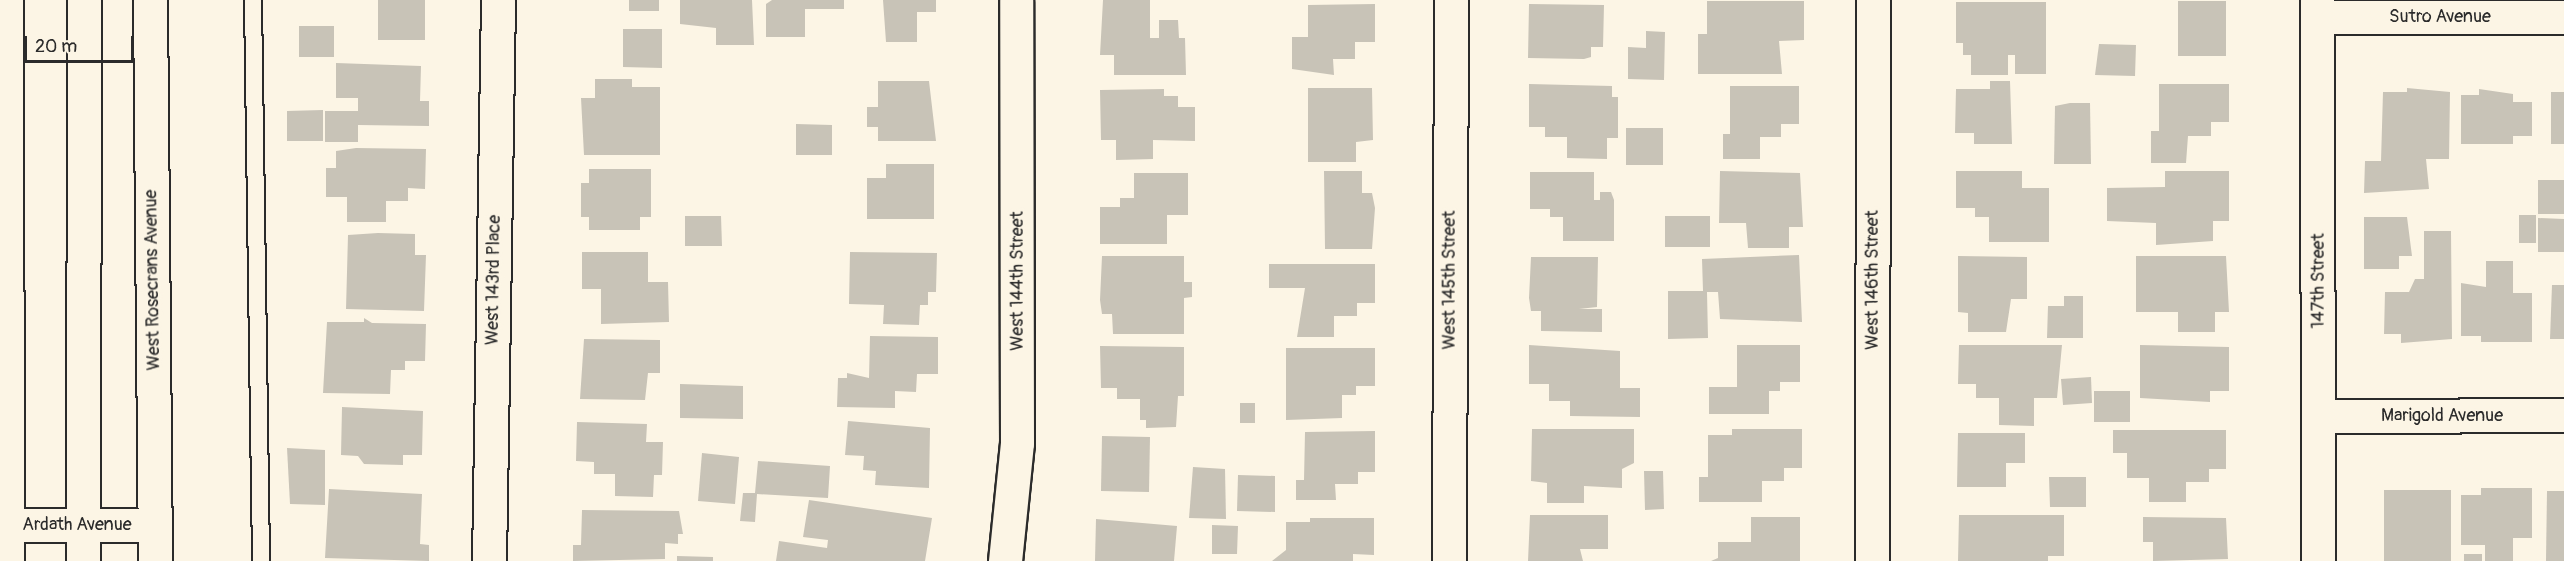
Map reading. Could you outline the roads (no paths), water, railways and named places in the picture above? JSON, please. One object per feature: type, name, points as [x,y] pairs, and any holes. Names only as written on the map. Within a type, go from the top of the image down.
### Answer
[{"type":"street","points":[[6,0],[3,525],[7,561]]},
{"type":"street","points":[[83,561],[84,0]]},
{"type":"street","name":"West Rosecrans Avenue","points":[[150,0],[155,561]]},
{"type":"street","name":"West 143rd Place","points":[[489,561],[498,0]]},
{"type":"street","name":"West 144th Street","points":[[1005,561],[1017,443],[1016,0]]},
{"type":"street","name":"West 145th Street","points":[[1449,561],[1451,0]]},
{"type":"street","name":"West 146th Street","points":[[1872,561],[1873,0]]},
{"type":"street","name":"Sutro Avenue","points":[[2317,9],[2564,18]]},
{"type":"street","name":"147th Street","points":[[2317,9],[2318,561]]},
{"type":"street","name":"Marigold Avenue","points":[[2319,416],[2564,415]]},
{"type":"street","name":"Ardath Avenue","points":[[3,525],[155,525]]},
{"type":"lane","points":[[253,0],[261,561]]}]
